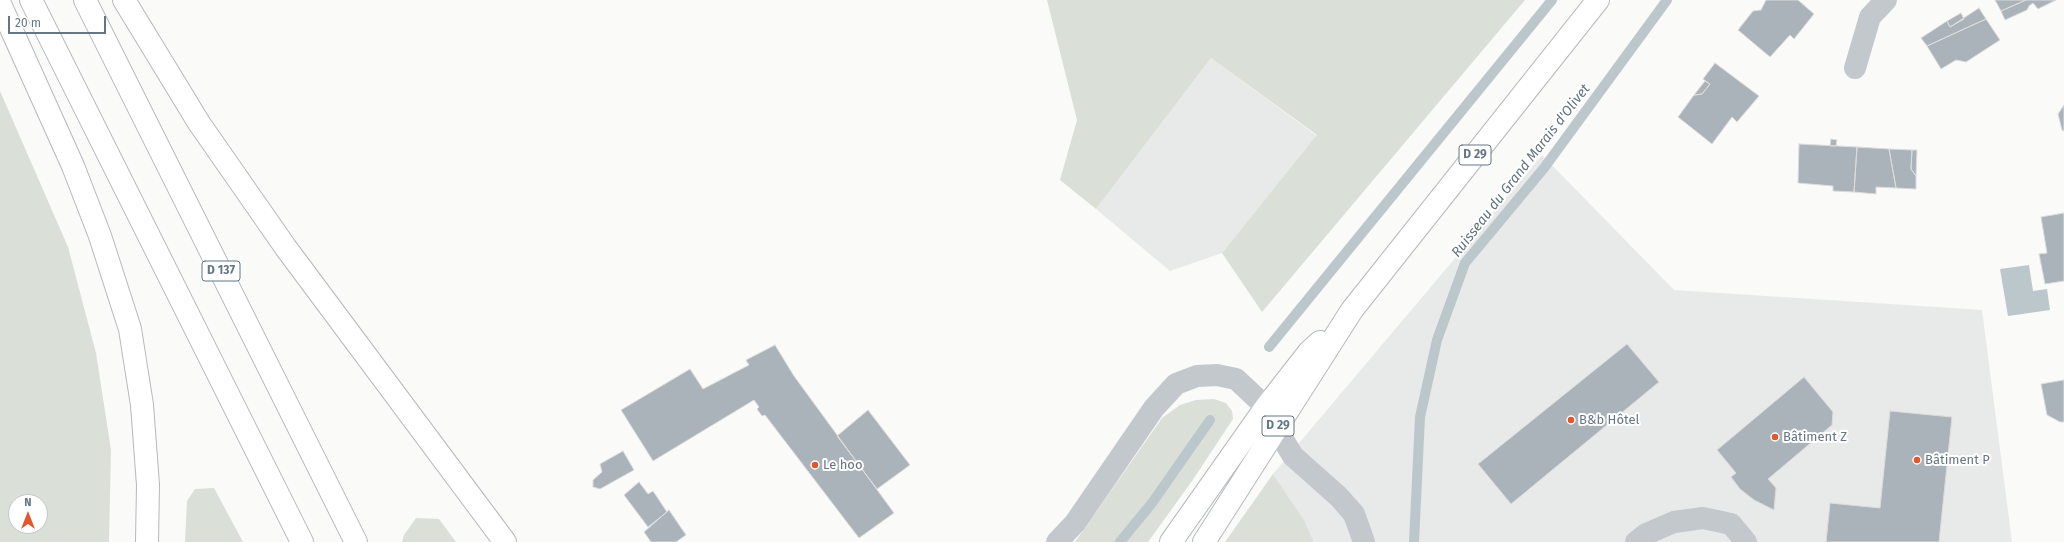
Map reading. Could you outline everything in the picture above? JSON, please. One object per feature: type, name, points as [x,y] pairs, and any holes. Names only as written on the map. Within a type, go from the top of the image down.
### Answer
[{"type":"main road","points":[[31,0],[302,542]]},
{"type":"main road","name":"D 137","points":[[85,0],[356,542]]},
{"type":"main road","points":[[124,0],[199,122],[286,248],[505,542]]},
{"type":"main road","name":"D 29","points":[[1204,542],[1352,310],[1598,0]]},
{"type":"main road","points":[[0,4],[73,166],[100,236],[130,329],[142,405],[148,485],[147,542]]},
{"type":"main road","name":"D 29","points":[[1171,542],[1266,407],[1309,352],[1352,310]]},
{"type":"street","points":[[1855,68],[1870,18],[1886,0]]},
{"type":"street","points":[[1057,542],[1075,523],[1154,408],[1176,384],[1197,376],[1217,375],[1230,378],[1236,380],[1266,407]]},
{"type":"street","points":[[1276,428],[1293,456],[1327,485],[1354,514],[1364,539]]},
{"type":"street","points":[[1636,542],[1646,534],[1674,522],[1703,518],[1731,524],[1746,542]]},
{"type":"shaded area","points":[[1047,0],[1525,0],[1262,312],[1222,253],[1317,135],[1211,58],[1096,209],[1060,180],[1077,120]]},
{"type":"shaded area","points":[[1211,58],[1317,136],[1222,253],[1170,271],[1096,209]]},
{"type":"shaded area","points":[[0,91],[68,247],[96,353],[111,450],[109,542],[0,542]]},
{"type":"shaded area","points":[[1542,155],[1674,290],[1982,310],[2012,542],[1314,542],[1304,520],[1273,474]]},
{"type":"shaded area","points":[[2029,265],[2033,291],[2047,289],[2050,310],[2008,316],[2000,269]]},
{"type":"shaded area","points":[[1214,399],[1226,403],[1232,411],[1233,419],[1192,481],[1148,542],[1075,542],[1162,418],[1180,405],[1196,400]]},
{"type":"shaded area","points":[[1273,474],[1304,520],[1314,542],[1225,542]]},
{"type":"shaded area","points":[[214,488],[243,542],[185,542],[187,501],[195,489]]},
{"type":"shaded area","points":[[416,518],[439,519],[456,542],[402,542],[404,535]]},
{"type":"building","points":[[1766,0],[1798,0],[1814,14],[1794,39],[1790,35],[1770,57],[1738,30],[1753,11],[1761,10]]},
{"type":"building","points":[[1995,0],[2026,0],[2001,11]]},
{"type":"building","points":[[2026,0],[2056,0],[2038,9],[2033,3],[2027,10],[2005,20],[2001,11]]},
{"type":"building","points":[[1979,8],[1986,19],[1927,46],[1921,38],[1947,21],[1950,27]]},
{"type":"building","points":[[1961,13],[1964,19],[1950,27],[1947,21]]},
{"type":"building","points":[[1986,19],[2000,40],[1966,62],[1956,60],[1941,69],[1927,46]]},
{"type":"building","points":[[1715,63],[1759,96],[1737,122],[1732,117],[1712,144],[1678,117],[1694,95],[1702,94],[1710,84],[1703,79]]},
{"type":"building","points":[[1705,81],[1710,84],[1702,94],[1694,95]]},
{"type":"building","points":[[2064,105],[2064,131],[2062,130],[2058,114]]},
{"type":"building","points":[[1831,139],[1837,140],[1836,146],[1830,146]]},
{"type":"building","points":[[1799,144],[1857,147],[1854,192],[1833,191],[1833,186],[1798,183]]},
{"type":"building","points":[[1857,147],[1889,149],[1896,188],[1876,187],[1876,194],[1854,192]]},
{"type":"building","points":[[1889,149],[1912,150],[1911,169],[1916,176],[1916,189],[1896,188]]},
{"type":"building","points":[[1912,150],[1917,150],[1916,176],[1911,169]]},
{"type":"building","points":[[2064,213],[2064,281],[2045,284],[2039,254],[2047,253],[2041,217]]},
{"type":"building","points":[[1627,344],[1659,382],[1511,504],[1478,464]]},
{"type":"building","points":[[775,345],[794,376],[894,513],[859,538],[765,415],[762,416],[757,409],[759,407],[754,400],[653,461],[621,410],[690,369],[703,389],[749,365],[746,360]]},
{"type":"building","name":"Bâtiment Z","points":[[1804,377],[1833,412],[1832,425],[1768,479],[1776,488],[1774,510],[1754,500],[1740,489],[1731,477],[1736,473],[1717,450]]},
{"type":"building","points":[[2064,380],[2064,422],[2060,422],[2047,415],[2041,384]]},
{"type":"building","points":[[868,410],[910,465],[877,489],[837,436]]},
{"type":"building","name":"Bâtiment P","points":[[1890,411],[1952,417],[1939,542],[1826,542],[1830,503],[1880,508]]},
{"type":"building","points":[[623,451],[634,470],[600,489],[593,487],[593,480],[602,472],[600,464]]},
{"type":"building","points":[[639,482],[648,494],[653,491],[667,512],[648,527],[624,495]]},
{"type":"building","points":[[669,510],[686,535],[676,542],[651,542],[644,532]]},
{"type":"waterway","points":[[1269,347],[1552,0]]},
{"type":"waterway","name":"Ruisseau du Grand Marais d'Olivet","points":[[1414,542],[1420,417],[1437,340],[1465,263],[1544,168],[1667,0]]},
{"type":"waterway","points":[[1120,542],[1152,503],[1210,420]]},
{"type":"place","name":"B&b Hôtel","points":[[1571,420]]},
{"type":"place","name":"Bâtiment Z","points":[[1775,437]]},
{"type":"place","name":"Bâtiment P","points":[[1917,460]]},
{"type":"place","name":"Le hoo","points":[[815,465]]}]
